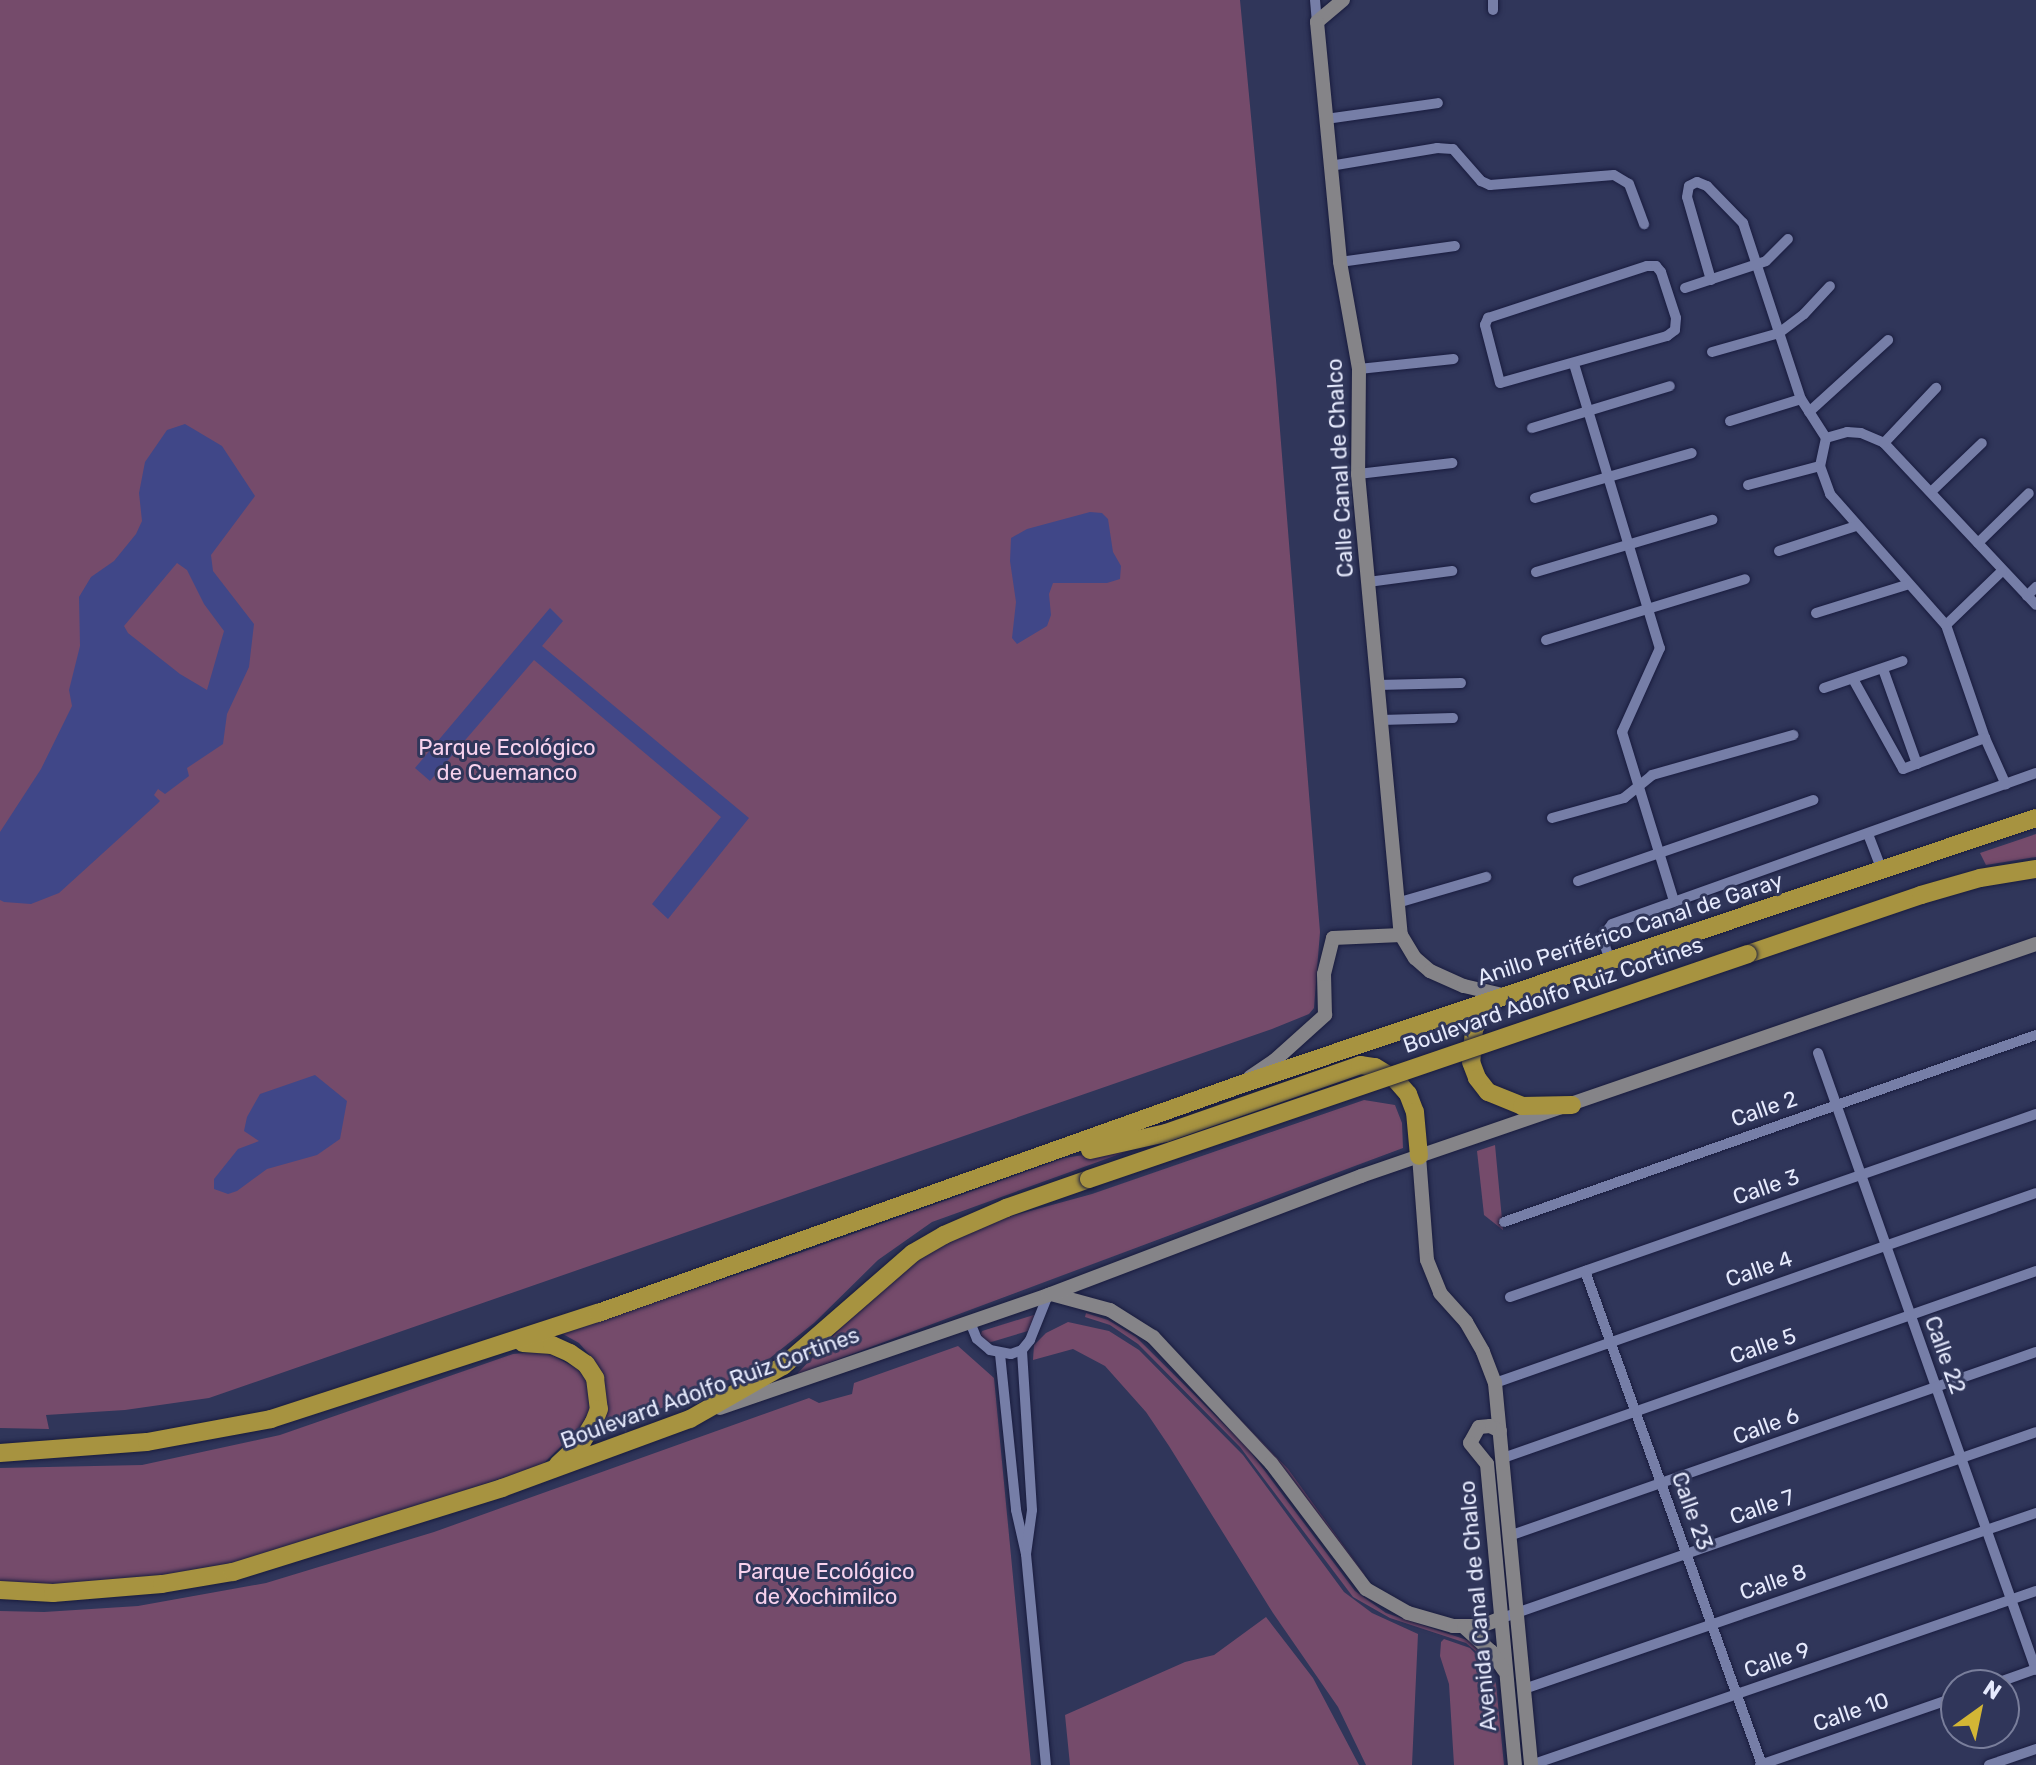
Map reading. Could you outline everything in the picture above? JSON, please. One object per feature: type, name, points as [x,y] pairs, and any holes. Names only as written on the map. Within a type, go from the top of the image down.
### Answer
[{"type":"highway","name":"Anillo Periférico Canal de Garay","points":[[1239,1085],[2036,818]]},
{"type":"highway","name":"Boulevard Adolfo Ruiz Cortines","points":[[0,1590],[53,1593],[233,1572],[368,1532],[550,1471],[690,1419],[783,1366],[913,1253],[944,1235],[1006,1208],[1921,895],[1980,878],[2036,869]]},
{"type":"highway","points":[[1488,1002],[1474,1030],[1471,1062],[1477,1078],[1488,1092],[1522,1106],[1572,1105]]},
{"type":"highway","points":[[1025,1163],[1166,1133],[1360,1065],[1375,1067],[1395,1079],[1408,1094],[1415,1112],[1419,1156]]},
{"type":"highway","points":[[0,1453],[147,1442],[271,1419],[511,1343],[1239,1085]]},
{"type":"highway","points":[[511,1343],[561,1349],[586,1364],[595,1378],[599,1409],[594,1422],[582,1442],[550,1471]]},
{"type":"main road","points":[[1317,22],[1343,0]]},
{"type":"main road","name":"Calle Canal de Chalco","points":[[1317,22],[1340,262],[1359,369],[1358,474],[1397,903],[1394,934],[1430,971],[1464,986],[1507,996]]},
{"type":"main road","points":[[1239,1085],[1274,1061],[1325,1015],[1324,974],[1333,938],[1394,934]]},
{"type":"main road","points":[[1419,1156],[2036,944]]},
{"type":"main road","name":"Boulevard Adolfo Ruiz Cortines","points":[[690,1419],[1049,1294],[1419,1156]]},
{"type":"main road","name":"Avenida Canal de Chalco","points":[[1419,1156],[1427,1260],[1440,1293],[1466,1322],[1483,1352],[1495,1383],[1509,1536],[1505,1671],[1515,1765]]},
{"type":"main road","points":[[1049,1294],[1110,1310],[1153,1337],[1271,1463],[1353,1575],[1375,1595],[1408,1613],[1459,1627],[1491,1651],[1505,1671]]},
{"type":"main road","name":"Avenida Canal de Chalco","points":[[1500,1431],[1490,1426],[1479,1427],[1470,1443],[1487,1464],[1509,1616],[1524,1689],[1531,1765]]},
{"type":"main road","points":[[1459,1627],[1509,1616]]},
{"type":"street","name":"Calle Canal de Chalco","points":[[1315,0],[1317,22]]},
{"type":"street","points":[[1326,119],[1438,103]]},
{"type":"street","points":[[1330,166],[1437,148],[1453,149],[1481,181],[1490,185],[1614,175],[1629,184],[1644,224]]},
{"type":"street","points":[[1711,280],[1687,197],[1689,186],[1697,182],[1707,186],[1743,223],[1801,399],[1826,438],[1820,466],[1830,494],[1946,625],[1985,738],[2006,785]]},
{"type":"street","points":[[1685,288],[1756,264],[1774,255],[1788,239]]},
{"type":"street","points":[[1340,262],[1455,246]]},
{"type":"street","points":[[1656,266],[1676,318],[1675,330],[1667,336],[1574,364],[1500,383],[1485,325],[1488,318],[1656,266]]},
{"type":"street","points":[[1712,352],[1779,333],[1804,314],[1830,286]]},
{"type":"street","points":[[1809,412],[1888,340]]},
{"type":"street","points":[[1359,369],[1453,359]]},
{"type":"street","points":[[1574,364],[1660,656],[1622,728],[1636,786],[1674,901]]},
{"type":"street","points":[[1532,428],[1670,386]]},
{"type":"street","points":[[1884,443],[1936,388]]},
{"type":"street","points":[[1730,421],[1801,399]]},
{"type":"street","points":[[1826,438],[1847,432],[1861,433],[1884,443],[2036,605]]},
{"type":"street","points":[[1932,491],[1982,443]]},
{"type":"street","points":[[1535,498],[1692,453]]},
{"type":"street","points":[[1358,474],[1452,463]]},
{"type":"street","points":[[1748,485],[1820,466]]},
{"type":"street","points":[[1978,543],[2029,493]]},
{"type":"street","points":[[1536,572],[1712,520]]},
{"type":"street","points":[[1779,551],[1856,526]]},
{"type":"street","points":[[1368,582],[1452,571]]},
{"type":"street","points":[[1946,625],[2002,571]]},
{"type":"street","points":[[1546,640],[1745,579]]},
{"type":"street","points":[[1816,613],[1909,584]]},
{"type":"street","points":[[2027,596],[2036,587]]},
{"type":"street","points":[[1824,688],[1903,661]]},
{"type":"street","points":[[1883,669],[1917,764]]},
{"type":"street","points":[[1853,679],[1897,764],[1903,769],[1985,738]]},
{"type":"street","points":[[1378,685],[1461,683]]},
{"type":"street","points":[[1381,720],[1453,718]]},
{"type":"street","points":[[1552,818],[1624,798],[1652,775],[1793,735]]},
{"type":"street","points":[[1610,961],[1602,937],[1605,929],[1674,901],[2036,773]]},
{"type":"street","points":[[1578,881],[1813,800]]},
{"type":"street","points":[[1868,834],[1882,870]]},
{"type":"street","points":[[1397,903],[1486,877]]},
{"type":"street","name":"Calle 2","points":[[1504,1222],[2036,1035]]},
{"type":"street","name":"Calle 22","points":[[1818,1053],[1834,1106],[2036,1670]]},
{"type":"street","name":"Calle 3","points":[[1510,1297],[2036,1114]]},
{"type":"street","name":"Calle 4","points":[[1495,1383],[2036,1193]]},
{"type":"street","name":"Calle 23","points":[[1585,1271],[1761,1765]]},
{"type":"street","name":"Calle 5","points":[[1503,1458],[2036,1271]]},
{"type":"street","points":[[1026,1554],[1032,1510],[1024,1423],[1022,1350],[1036,1329],[1049,1294]]},
{"type":"street","points":[[970,1322],[977,1339],[1000,1354],[1022,1350]]},
{"type":"street","name":"Calle 6","points":[[1509,1536],[2036,1352]]},
{"type":"street","points":[[1000,1354],[1016,1510],[1026,1554],[1046,1765]]},
{"type":"street","points":[[1008,1425],[1024,1423]]},
{"type":"street","name":"Calle 7","points":[[1509,1616],[2036,1432]]},
{"type":"street","name":"Calle 8","points":[[1524,1689],[2036,1513]]},
{"type":"street","name":"Calle 9","points":[[1531,1765],[2036,1591]]},
{"type":"street","name":"Calle 10","points":[[1761,1765],[1940,1703]]},
{"type":"street","points":[[1989,1765],[2036,1749]]},
{"type":"green space","name":"Parque Ecológico de Cuemanco","points":[[0,0],[1240,0],[1276,380],[1320,932],[1314,1008],[1309,1014],[1272,1029],[209,1398],[125,1410],[46,1415],[49,1429],[0,1428]]},
{"type":"green space","points":[[2036,834],[2036,857],[1986,865],[1980,853]]},
{"type":"green space","points":[[1364,1100],[1395,1105],[1402,1123],[1403,1148],[796,1375],[865,1302],[936,1246],[1004,1218],[1092,1194]]},
{"type":"green space","points":[[1495,1145],[1503,1230],[1484,1215],[1477,1151]]},
{"type":"green space","points":[[1142,1146],[932,1222],[878,1260],[814,1323],[759,1367],[590,1438],[593,1359],[579,1343],[561,1333],[769,1264],[1064,1158]]},
{"type":"green space","points":[[1086,1313],[1108,1320],[1136,1337],[1246,1446],[1355,1591],[1386,1613],[1467,1640],[1476,1645],[1486,1660],[1466,1643],[1390,1618],[1353,1597],[1240,1447],[1138,1344],[1110,1325],[1085,1317]]},
{"type":"green space","points":[[1037,1314],[1028,1331],[988,1343],[980,1336],[982,1331]]},
{"type":"green space","points":[[1068,1322],[1109,1331],[1139,1350],[1243,1455],[1344,1592],[1372,1613],[1418,1634],[1412,1765],[1366,1765],[1338,1707],[1273,1613],[1169,1446],[1146,1412],[1105,1366],[1073,1349],[1033,1360],[1034,1345],[1046,1333]]},
{"type":"green space","points":[[1169,1345],[1288,1469],[1365,1575],[1358,1576]]},
{"type":"green space","name":"Parque Ecológico de Xochimilco","points":[[958,1346],[994,1378],[1031,1765],[0,1765],[0,1611],[44,1612],[138,1606],[266,1583],[434,1532],[809,1398],[819,1403],[852,1394],[854,1383]]},
{"type":"green space","points":[[544,1351],[578,1369],[594,1392],[592,1416],[542,1465],[223,1570],[47,1588],[0,1584],[0,1468],[142,1465],[280,1435],[513,1354]]},
{"type":"green space","points":[[1266,1617],[1313,1678],[1359,1765],[1070,1765],[1065,1715],[1185,1662],[1214,1655]]},
{"type":"green space","points":[[1444,1639],[1470,1648],[1489,1668],[1496,1684],[1504,1765],[1454,1765],[1449,1684],[1440,1656]]},
{"type":"water","points":[[185,424],[222,446],[255,496],[211,555],[213,571],[254,624],[249,667],[227,714],[223,744],[187,768],[189,776],[165,794],[158,789],[154,795],[160,801],[59,893],[31,904],[4,902],[0,900],[0,832],[41,769],[72,706],[69,690],[80,646],[79,597],[91,577],[114,561],[136,534],[142,521],[139,493],[145,462],[167,430]],"holes":[[[177,563],[187,570],[204,604],[224,631],[207,690],[180,674],[128,633],[124,626]]]},
{"type":"water","points":[[1090,512],[1102,513],[1108,519],[1113,552],[1121,566],[1120,579],[1107,583],[1053,583],[1049,594],[1051,615],[1047,626],[1017,644],[1012,638],[1016,602],[1010,561],[1011,538],[1027,529]]},
{"type":"water","points":[[550,608],[563,621],[542,646],[749,818],[668,919],[652,904],[721,817],[534,660],[430,781],[415,768]]},
{"type":"water","points":[[315,1075],[347,1101],[340,1139],[317,1155],[267,1169],[237,1191],[228,1194],[214,1189],[214,1179],[238,1149],[259,1141],[244,1131],[247,1117],[260,1094]]}]
